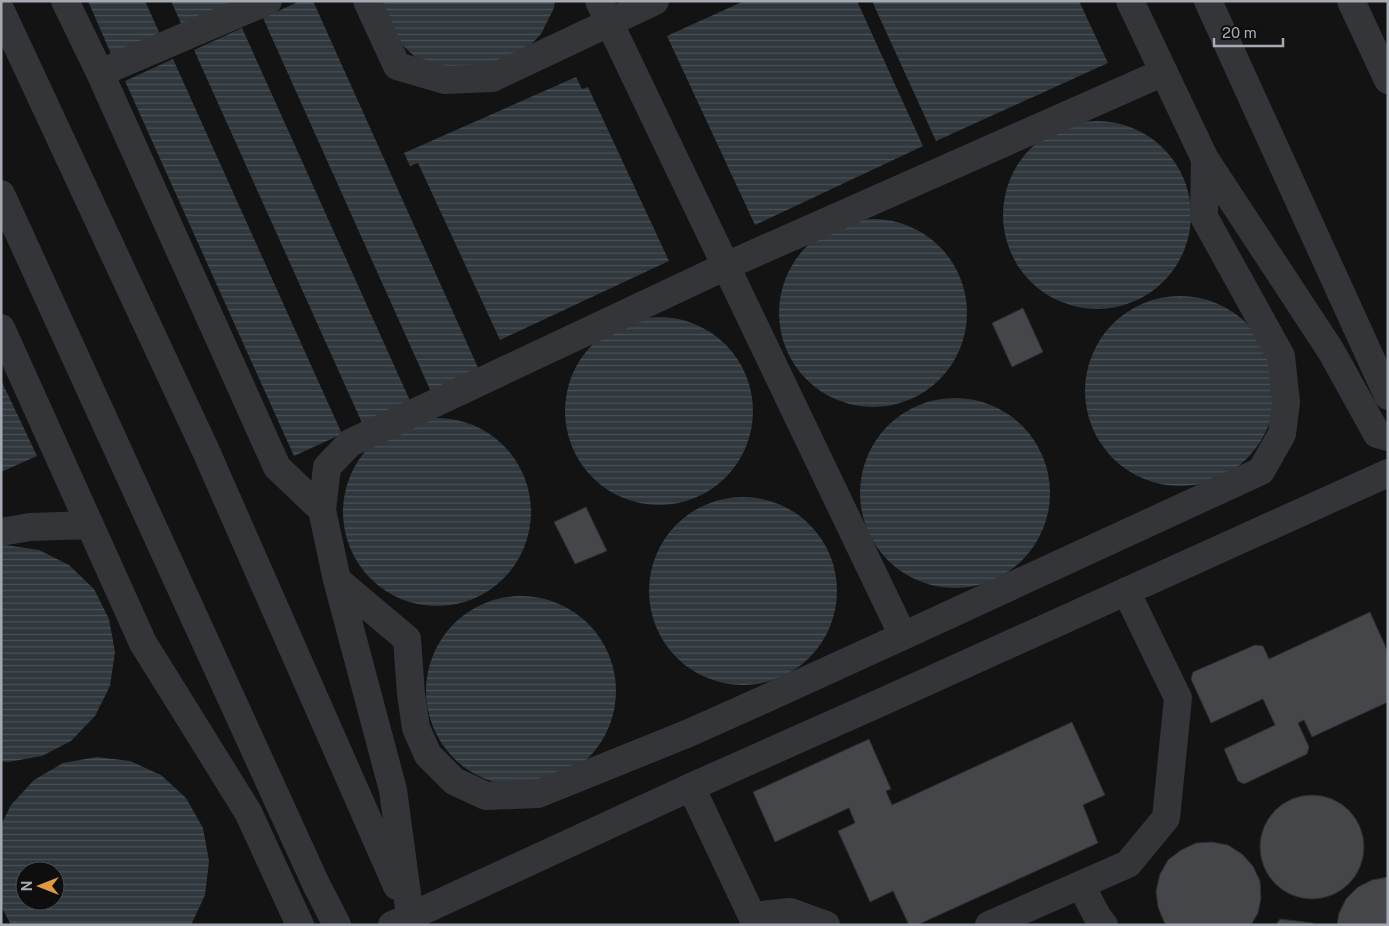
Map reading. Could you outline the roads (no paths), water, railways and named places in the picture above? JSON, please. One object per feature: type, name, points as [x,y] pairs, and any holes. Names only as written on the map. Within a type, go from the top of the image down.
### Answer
[{"type":"lane","points":[[65,1],[100,73],[277,467],[322,510]]},
{"type":"lane","points":[[100,73],[268,1]]},
{"type":"lane","points":[[367,1],[397,66],[444,80],[492,78],[604,12],[655,1]]},
{"type":"lane","points":[[1130,1],[1205,159],[1331,351],[1377,434],[1388,437]]},
{"type":"lane","points":[[1208,1],[1388,396]]},
{"type":"lane","points":[[1351,1],[1388,80]]},
{"type":"lane","points":[[1,11],[204,449],[405,922]]},
{"type":"lane","points":[[604,12],[903,636]]},
{"type":"lane","points":[[405,922],[393,790],[336,580],[322,510],[327,467],[350,443],[726,266],[1164,72]]},
{"type":"lane","points":[[336,580],[407,639],[411,694],[416,728],[428,755],[454,780],[486,796],[538,794],[689,733],[766,699],[1261,471],[1282,434],[1286,402],[1281,356],[1204,217],[1205,159]]},
{"type":"lane","points":[[1,194],[312,875],[337,925]]},
{"type":"lane","points":[[1,328],[144,643],[248,812],[300,925]]},
{"type":"lane","points":[[405,922],[692,787],[1388,473]]},
{"type":"lane","points":[[1,532],[30,527],[90,525]]},
{"type":"lane","points":[[989,925],[1128,864],[1166,818],[1178,698],[1126,591]]},
{"type":"lane","points":[[692,787],[754,921],[790,912],[826,925]]},
{"type":"lane","points":[[1081,884],[1097,916],[1104,925]]}]
